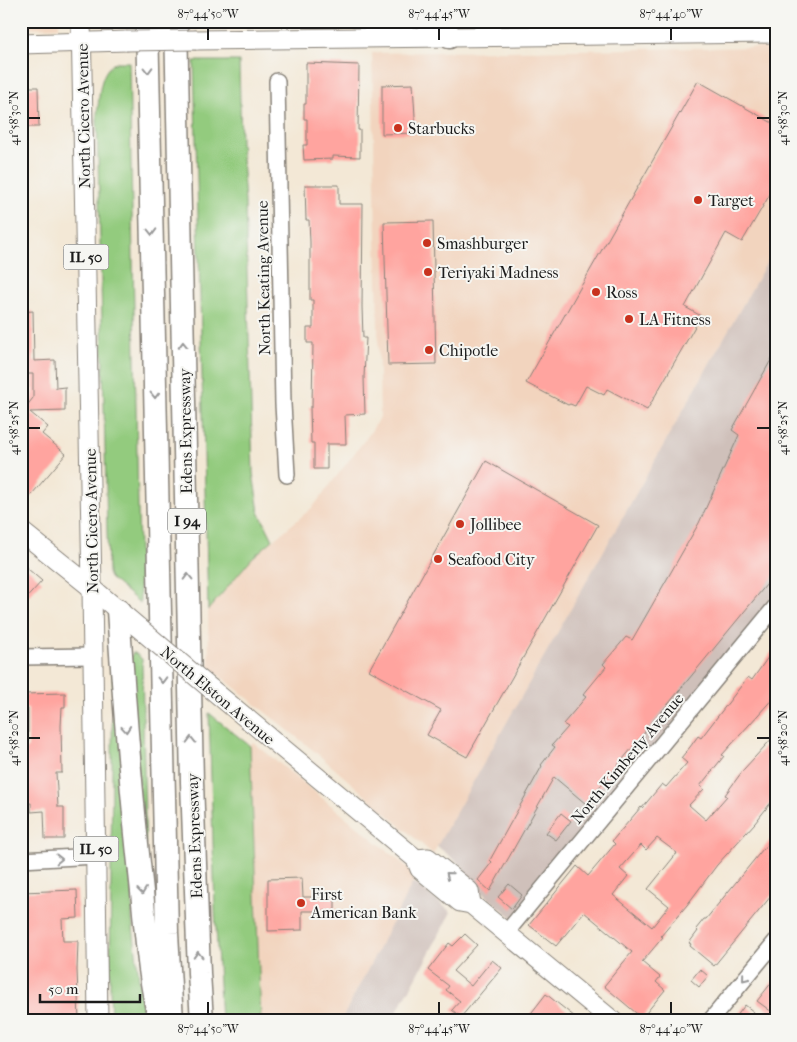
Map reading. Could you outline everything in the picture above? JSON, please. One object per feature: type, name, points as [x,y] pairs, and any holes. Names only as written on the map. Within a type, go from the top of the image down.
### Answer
[{"type":"highway","name":"Edens Expressway","points":[[147,21],[167,933],[172,1021]]},
{"type":"highway","name":"Edens Expressway","points":[[176,21],[192,782],[202,1021]]},
{"type":"highway","points":[[118,610],[133,810],[149,962],[154,999],[160,1021]]},
{"type":"main road","name":"North Cicero Avenue","points":[[80,21],[92,588],[98,1021]]},
{"type":"main road","points":[[21,44],[196,40],[448,26],[776,33]]},
{"type":"main road","name":"North Elston Avenue","points":[[21,530],[416,859],[420,869],[433,880],[460,902],[471,904],[613,1021]]},
{"type":"street","name":"North Keating Avenue","points":[[277,81],[283,404],[287,475]]},
{"type":"street","name":"North Kimberly Avenue","points":[[506,933],[776,606]]},
{"type":"street","points":[[21,657],[93,656]]},
{"type":"street","points":[[21,860],[96,856]]},
{"type":"street","points":[[710,1021],[776,941]]},
{"type":"shaded area","points":[[21,21],[59,21],[59,27],[21,28]]},
{"type":"shaded area","points":[[776,47],[776,246],[433,854],[313,750],[210,668],[209,659],[208,610],[252,558],[313,507],[370,433],[380,417],[372,53]]},
{"type":"shaded area","points":[[776,246],[776,599],[513,918],[461,876],[465,868],[437,846]]},
{"type":"shaded area","points":[[253,742],[417,875],[341,1021],[261,1021],[250,746]]},
{"type":"shaded area","points":[[413,882],[451,912],[391,1021],[341,1021]]},
{"type":"green space","points":[[194,61],[239,61],[253,473],[259,512],[273,540],[252,558],[208,610]]},
{"type":"green space","points":[[117,62],[129,62],[140,603],[110,578],[108,573],[97,114],[103,77],[106,71]]},
{"type":"green space","points":[[113,652],[133,901],[132,918],[144,1021],[111,1021]]},
{"type":"green space","points":[[133,653],[142,659],[146,877],[130,657]]},
{"type":"green space","points":[[209,713],[250,746],[261,1021],[221,1021],[215,910]]},
{"type":"building","points":[[306,63],[359,65],[358,130],[360,130],[360,157],[333,156],[333,159],[304,160],[303,145],[307,145],[307,119],[304,119]]},
{"type":"building","points":[[698,81],[776,125],[776,184],[742,242],[726,233],[685,307],[701,316],[647,410],[607,389],[604,395],[586,386],[575,406],[568,405],[526,383]]},
{"type":"building","points":[[413,84],[416,133],[382,134],[382,85]]},
{"type":"building","points":[[21,87],[38,87],[39,127],[21,127]]},
{"type":"building","points":[[305,185],[339,185],[339,204],[363,204],[362,307],[363,338],[366,338],[365,414],[345,415],[346,444],[327,444],[327,469],[314,469],[314,443],[311,443],[310,407],[312,407],[313,343],[307,343],[307,328],[313,328],[313,300],[310,300],[310,242],[309,220],[306,220]]},
{"type":"building","points":[[433,221],[436,364],[388,365],[384,222]]},
{"type":"building","points":[[33,311],[34,361],[55,360],[56,388],[65,387],[65,411],[30,412],[48,427],[42,434],[66,454],[21,507],[21,405],[25,408],[33,398],[33,374],[21,374],[21,312]]},
{"type":"building","points":[[776,351],[776,573],[586,804],[554,777],[490,891],[478,880],[492,862],[490,860],[541,765],[555,747],[552,745],[568,727],[563,724],[586,697],[583,695],[606,667],[603,664],[626,637],[632,640],[699,523],[739,435],[732,430]]},
{"type":"building","points":[[486,461],[598,525],[467,757],[427,735],[441,710],[369,670]]},
{"type":"building","points":[[21,563],[42,581],[21,604]]},
{"type":"building","points":[[776,646],[776,695],[722,755],[724,756],[700,786],[704,789],[689,805],[706,820],[727,796],[725,795],[744,769],[776,734],[776,796],[755,823],[717,865],[642,962],[660,977],[656,982],[665,990],[642,1018],[604,986],[632,952],[584,912],[556,946],[529,925],[577,866],[588,876],[615,844],[612,841],[641,807],[662,784],[666,787],[687,763],[681,758],[698,736],[701,738],[748,677],[752,680]],"holes":[[[657,838],[677,853],[648,889],[669,906],[652,927],[613,895],[628,876],[620,869],[641,845],[646,850]]]},
{"type":"building","points":[[65,693],[65,707],[62,707],[61,726],[62,773],[56,773],[58,807],[64,807],[64,839],[45,839],[44,811],[31,812],[31,803],[21,803],[21,792],[26,792],[26,748],[28,748],[28,708],[23,709],[23,694]]},
{"type":"building","points":[[561,813],[571,821],[556,840],[546,833]]},
{"type":"building","points":[[776,833],[776,890],[714,966],[690,946],[691,944],[689,943],[698,931],[696,929]]},
{"type":"building","name":"First American Bank","points":[[302,878],[303,897],[335,897],[335,909],[333,911],[302,911],[302,930],[268,931],[268,879]]},
{"type":"building","points":[[509,884],[522,895],[512,909],[498,897]]},
{"type":"building","points":[[77,890],[78,918],[62,919],[63,941],[78,941],[79,1021],[21,1021],[21,892]]},
{"type":"building","points":[[465,934],[477,945],[453,971],[471,986],[492,960],[502,968],[461,1017],[452,1010],[460,1001],[446,990],[449,986],[428,970],[449,943],[453,946]]},
{"type":"building","points":[[700,969],[708,976],[699,987],[691,980]]},
{"type":"building","points":[[776,977],[776,1015],[757,1001]]},
{"type":"building","points":[[546,994],[580,1021],[525,1021]]},
{"type":"building","points":[[745,1005],[754,1012],[748,1021],[733,1021]]},
{"type":"place","name":"Starbucks","points":[[398,128]]},
{"type":"place","name":"Target","points":[[698,200]]},
{"type":"place","name":"Smashburger","points":[[427,243]]},
{"type":"place","name":"Teriyaki Madness","points":[[428,272]]},
{"type":"place","name":"Ross","points":[[596,292]]},
{"type":"place","name":"LA Fitness","points":[[629,319]]},
{"type":"place","name":"Chipotle","points":[[429,350]]},
{"type":"place","name":"Jollibee","points":[[460,524]]},
{"type":"place","name":"Seafood City","points":[[438,559]]},
{"type":"place","name":"First American Bank","points":[[301,903]]}]
